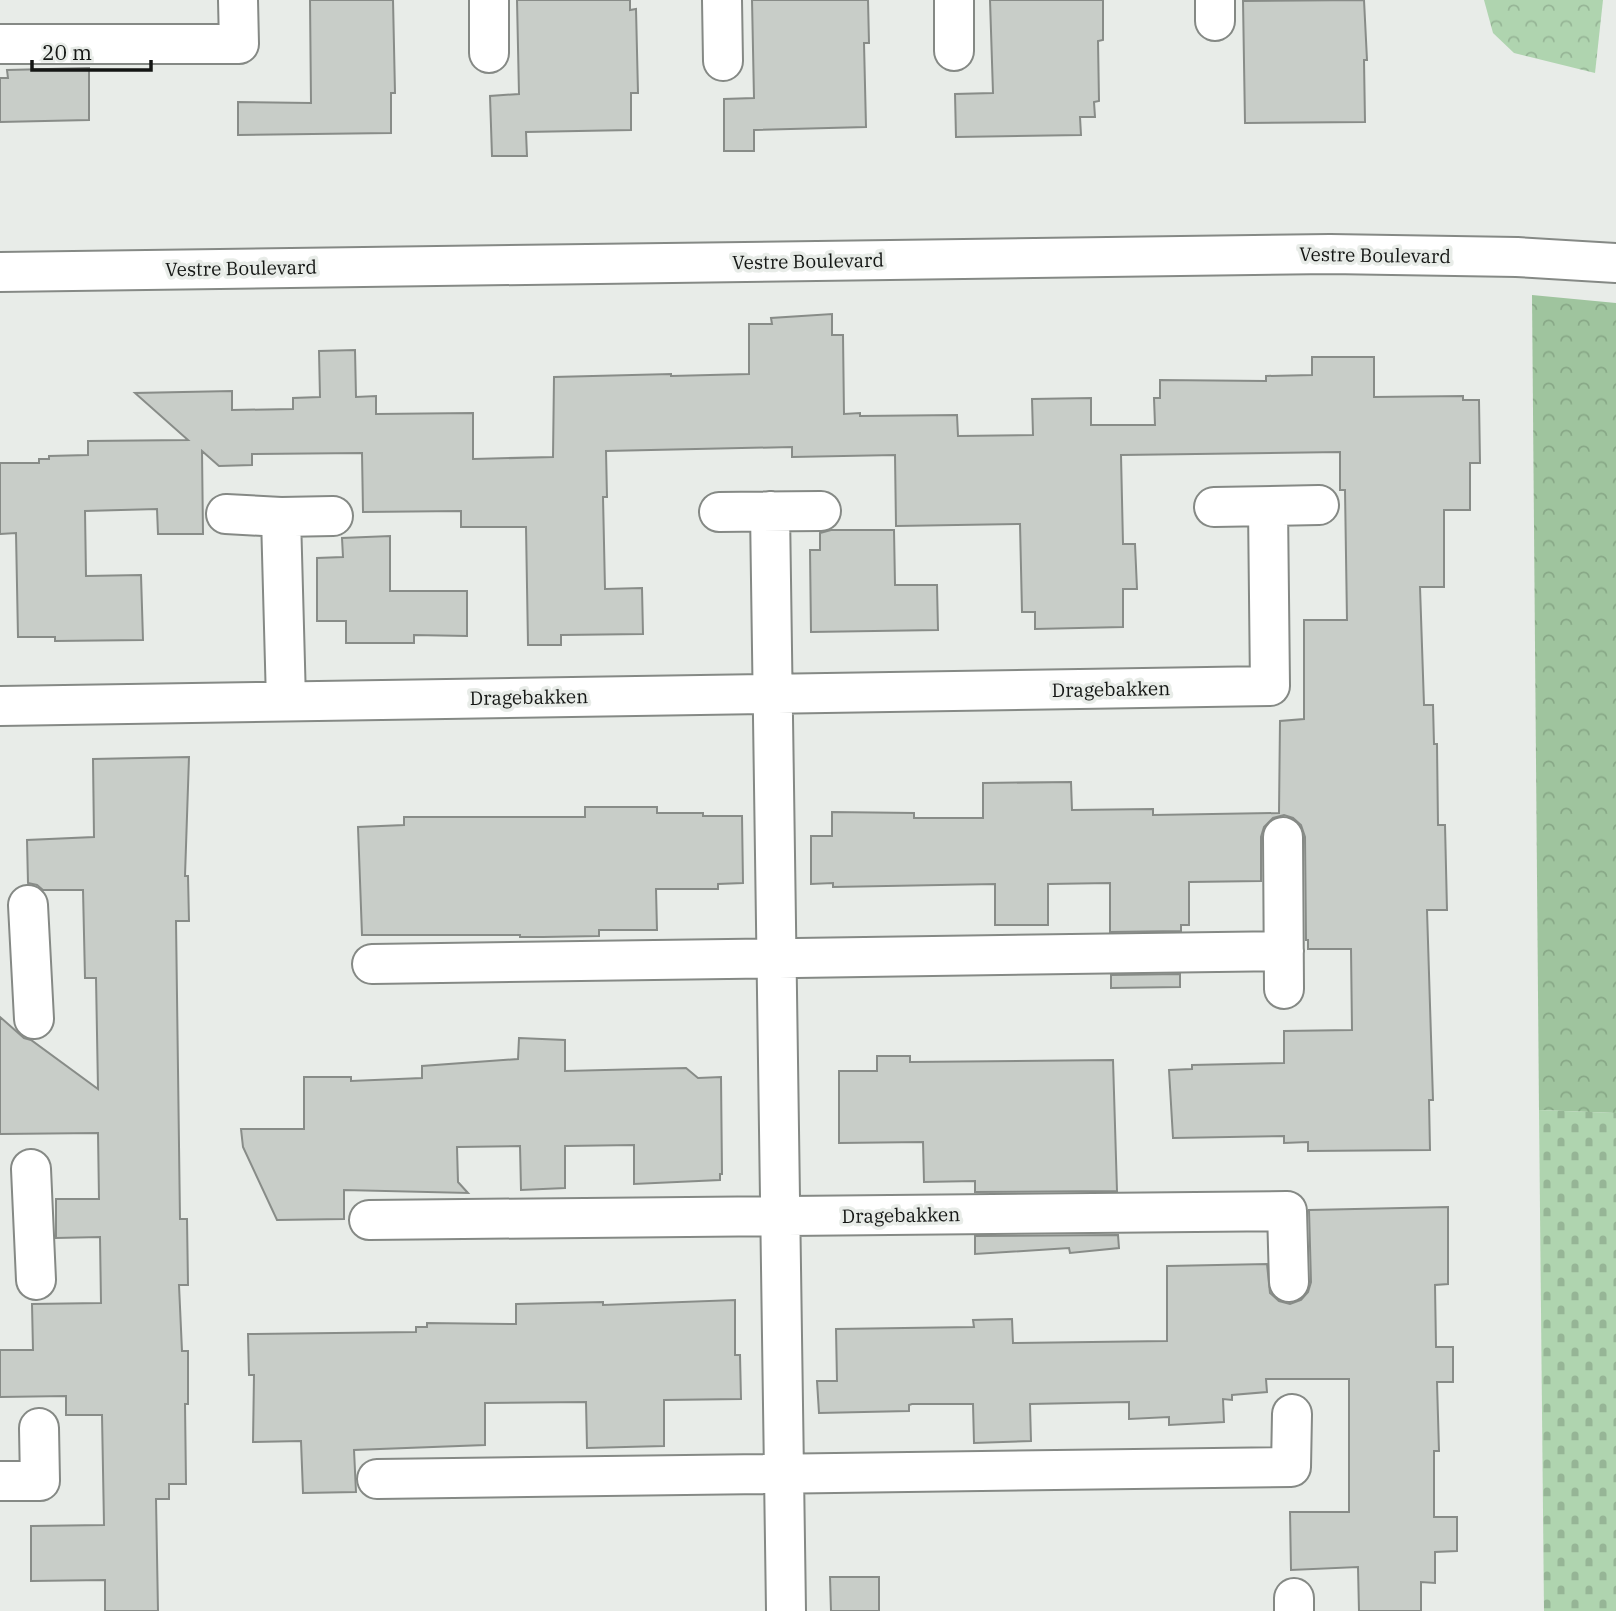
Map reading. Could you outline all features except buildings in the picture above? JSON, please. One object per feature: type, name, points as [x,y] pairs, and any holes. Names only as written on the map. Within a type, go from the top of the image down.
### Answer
[{"type":"street","points":[[0,44],[239,44],[238,0]]},
{"type":"street","points":[[489,0],[489,53]]},
{"type":"street","points":[[722,0],[723,61]]},
{"type":"street","points":[[954,0],[954,51]]},
{"type":"street","name":"Vestre Boulevard","points":[[0,272],[1330,254],[1517,257],[1616,263]]},
{"type":"street","points":[[1214,507],[1320,505]]},
{"type":"street","name":"Dragebakken","points":[[0,706],[1270,686],[1268,507]]},
{"type":"street","points":[[770,511],[786,1611]]},
{"type":"street","points":[[719,512],[821,511]]},
{"type":"street","points":[[226,514],[333,516]]},
{"type":"street","points":[[281,517],[286,701]]},
{"type":"street","points":[[1283,837],[1284,989]]},
{"type":"street","points":[[28,905],[15,967],[34,1019]]},
{"type":"street","points":[[372,964],[1284,951]]},
{"type":"street","points":[[31,1169],[17,1225],[36,1280]]},
{"type":"street","name":"Dragebakken","points":[[369,1220],[1287,1211],[1289,1282]]},
{"type":"street","points":[[377,1479],[1291,1467],[1292,1414]]},
{"type":"street","points":[[0,1481],[40,1481],[39,1428]]},
{"type":"green space","points":[[1484,0],[1603,0],[1595,73],[1514,53],[1493,33]]},
{"type":"green space","points":[[1532,295],[1616,303],[1616,1113],[1539,1110]]},
{"type":"green space","points":[[1539,1110],[1616,1113],[1616,1611],[1544,1611]]}]
